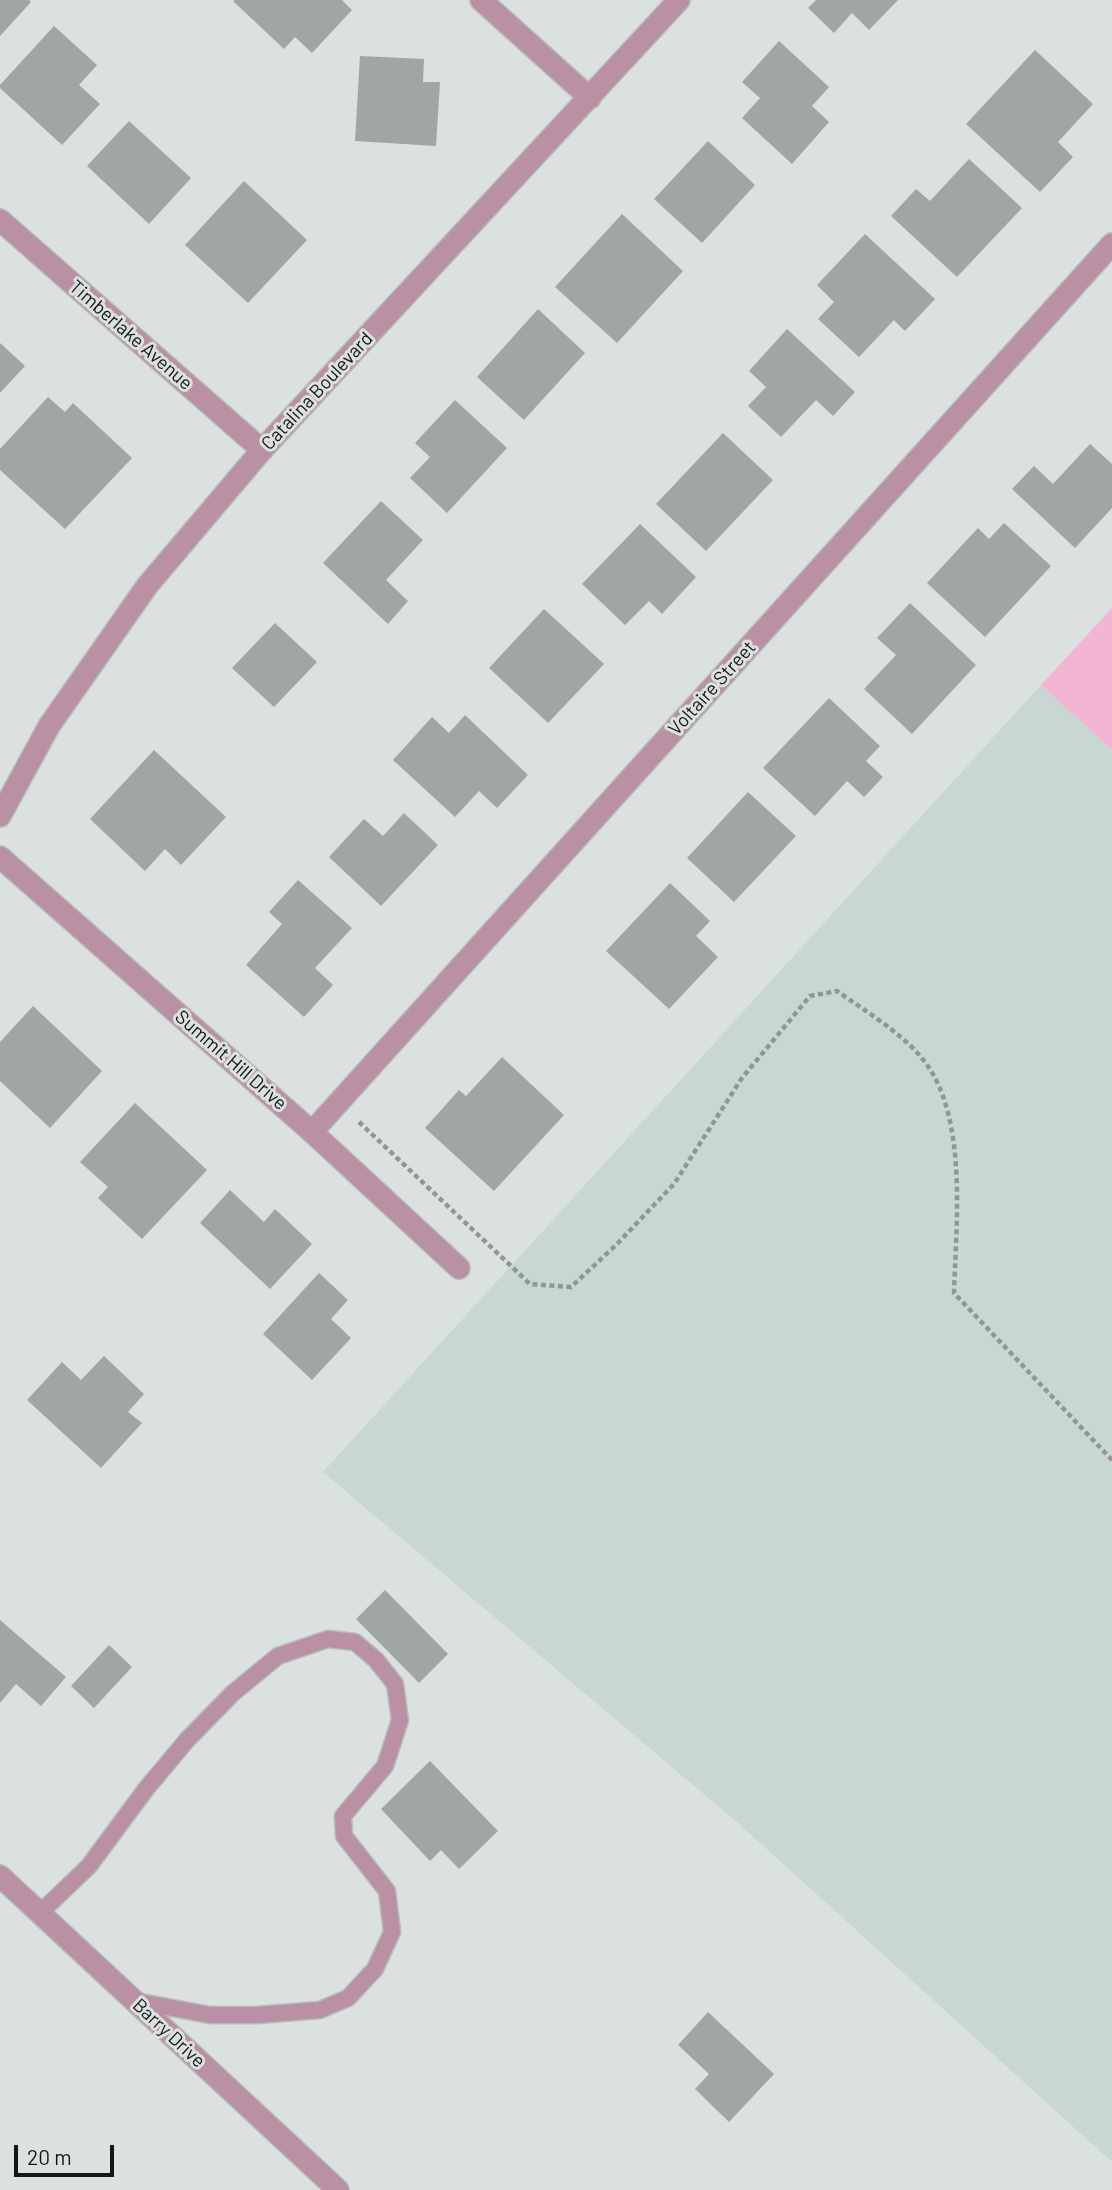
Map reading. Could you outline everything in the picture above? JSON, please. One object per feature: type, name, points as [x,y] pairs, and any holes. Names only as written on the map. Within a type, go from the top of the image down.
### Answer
[{"type":"street","points":[[481,0],[590,98]]},
{"type":"street","name":"Catalina Boulevard","points":[[0,816],[49,726],[147,586],[262,450],[679,0]]},
{"type":"street","name":"Timberlake Avenue","points":[[0,220],[262,450]]},
{"type":"street","name":"Voltaire Street","points":[[312,1132],[1112,244]]},
{"type":"street","name":"Summit Hill Drive","points":[[0,857],[312,1132],[458,1268]]},
{"type":"street","name":"Barry Drive","points":[[0,1876],[338,2190]]},
{"type":"lane","points":[[40,1913],[89,1866],[146,1789],[187,1740],[233,1693],[278,1656],[328,1639],[355,1642],[376,1660],[395,1684],[400,1720],[385,1766],[343,1816],[344,1836],[387,1891],[392,1932],[375,1969],[348,1998],[320,2010],[257,2015],[210,2015],[135,2001]]},
{"type":"path","points":[[359,1122],[530,1284],[571,1287],[616,1245],[674,1184],[743,1078],[810,996],[837,991],[890,1030],[925,1062],[947,1103],[958,1181],[954,1293],[1112,1460]]},
{"type":"shaded area","points":[[1112,608],[1112,750],[1041,685]]},
{"type":"shaded area","points":[[1041,685],[1112,750],[1112,2162],[738,1823],[323,1472]]},
{"type":"building","points":[[0,0],[31,2],[0,36]]},
{"type":"building","points":[[342,0],[352,10],[312,53],[295,37],[284,49],[233,1]]},
{"type":"building","points":[[816,0],[898,0],[869,30],[852,13],[834,33],[808,8]]},
{"type":"building","points":[[54,26],[97,65],[79,85],[100,104],[62,145],[0,88]]},
{"type":"building","points":[[779,41],[829,87],[812,106],[829,122],[792,164],[742,118],[760,98],[742,82]]},
{"type":"building","points":[[1035,50],[1093,104],[1058,142],[1073,157],[1040,192],[966,124]]},
{"type":"building","points":[[360,56],[424,59],[423,82],[440,82],[436,146],[355,141]]},
{"type":"building","points":[[129,121],[191,178],[149,224],[87,166]]},
{"type":"building","points":[[708,141],[755,185],[702,243],[654,199]]},
{"type":"building","points":[[969,159],[1022,208],[957,277],[891,216],[916,189],[930,201]]},
{"type":"building","points":[[244,181],[307,240],[248,303],[185,245]]},
{"type":"building","points":[[622,214],[683,271],[617,343],[555,287]]},
{"type":"building","points":[[865,234],[935,299],[905,331],[894,320],[859,357],[818,319],[834,302],[817,285]]},
{"type":"building","points":[[538,309],[585,353],[524,420],[477,377]]},
{"type":"building","points":[[787,329],[855,392],[833,416],[816,400],[781,437],[748,406],[766,387],[749,371]]},
{"type":"building","points":[[0,343],[25,366],[0,393]]},
{"type":"building","points":[[48,397],[65,412],[73,403],[132,458],[65,529],[0,470],[0,449]]},
{"type":"building","points":[[455,400],[507,448],[447,513],[410,478],[430,457],[415,443]]},
{"type":"building","points":[[723,433],[773,480],[706,551],[656,504]]},
{"type":"building","points":[[1090,444],[1112,464],[1112,508],[1075,548],[1012,489],[1034,466],[1053,484]]},
{"type":"building","points":[[381,501],[423,540],[386,580],[408,601],[388,624],[323,563]]},
{"type":"building","points":[[1004,523],[1051,566],[985,637],[927,583],[978,528],[989,539]]},
{"type":"building","points":[[640,524],[696,577],[662,614],[649,601],[625,625],[582,584]]},
{"type":"building","points":[[910,603],[976,665],[912,734],[864,689],[896,655],[877,638]]},
{"type":"building","points":[[544,609],[604,664],[548,723],[489,668]]},
{"type":"building","points":[[275,623],[317,662],[274,707],[232,668]]},
{"type":"building","points":[[829,698],[880,746],[866,761],[883,777],[864,797],[847,781],[815,816],[763,768]]},
{"type":"building","points":[[465,715],[528,775],[497,808],[479,791],[455,817],[393,760],[432,717],[449,733]]},
{"type":"building","points":[[154,750],[226,817],[181,865],[165,849],[145,871],[90,819]]},
{"type":"building","points":[[748,792],[796,836],[734,902],[687,858]]},
{"type":"building","points":[[404,813],[438,845],[381,906],[329,857],[364,819],[383,836]]},
{"type":"building","points":[[298,880],[352,928],[315,968],[333,985],[304,1017],[246,965],[282,924],[269,912]]},
{"type":"building","points":[[670,883],[710,921],[696,936],[718,957],[669,1009],[606,951]]},
{"type":"building","points":[[33,1006],[102,1071],[50,1128],[0,1081],[0,1042]]},
{"type":"building","points":[[502,1057],[564,1115],[494,1191],[425,1128],[459,1090],[466,1096]]},
{"type":"building","points":[[135,1103],[207,1170],[142,1239],[98,1198],[108,1187],[80,1162]]},
{"type":"building","points":[[230,1190],[264,1222],[275,1209],[312,1244],[270,1289],[200,1223]]},
{"type":"building","points":[[319,1273],[348,1300],[331,1319],[351,1338],[312,1380],[263,1334]]},
{"type":"building","points":[[104,1356],[144,1394],[128,1412],[142,1423],[101,1468],[27,1400],[62,1362],[81,1380]]},
{"type":"building","points":[[385,1590],[448,1654],[419,1683],[356,1619]]},
{"type":"building","points":[[0,1620],[66,1677],[41,1706],[16,1684],[0,1703]]},
{"type":"building","points":[[109,1645],[132,1667],[94,1708],[71,1686]]},
{"type":"building","points":[[430,1761],[498,1831],[459,1869],[441,1850],[430,1861],[381,1809]]},
{"type":"building","points":[[708,2012],[774,2074],[729,2122],[695,2089],[709,2074],[678,2045]]}]
